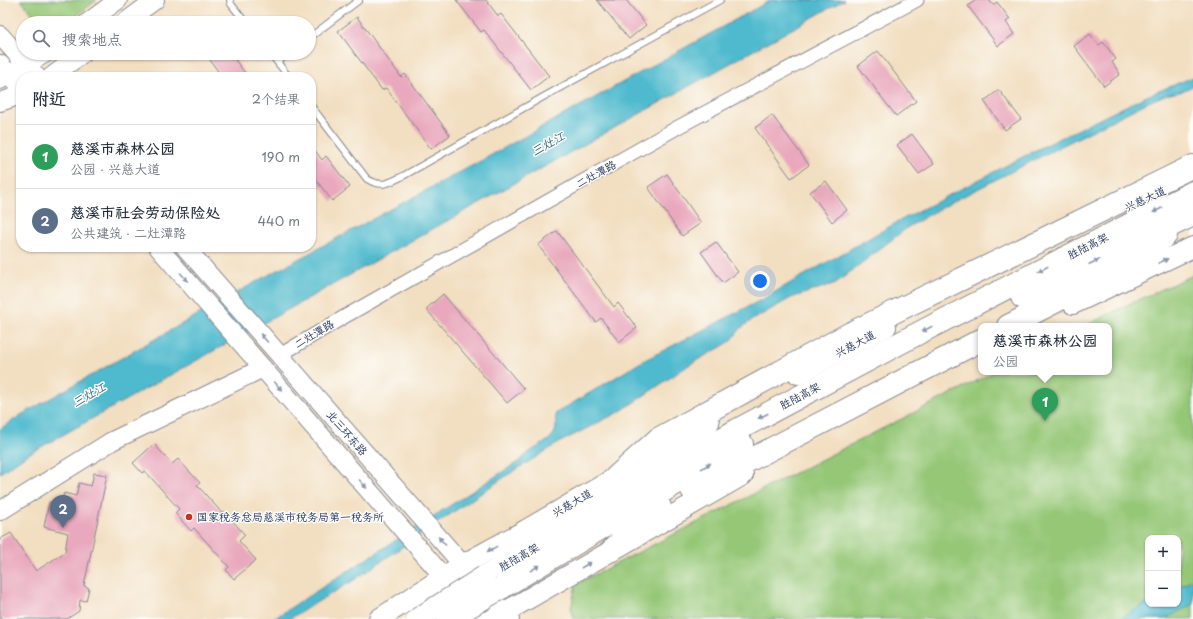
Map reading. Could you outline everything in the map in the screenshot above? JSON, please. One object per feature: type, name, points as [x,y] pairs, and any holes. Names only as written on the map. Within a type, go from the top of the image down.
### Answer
[{"type":"highway","points":[[616,477],[658,439],[849,334],[1193,166]]},
{"type":"highway","name":"胜陆高架","points":[[418,619],[484,577],[737,430],[915,335],[1193,192]]},
{"type":"highway","points":[[1014,323],[1142,257],[1188,218]]},
{"type":"highway","name":"胜陆高架","points":[[448,619],[744,443],[1034,290],[1188,218]]},
{"type":"highway","points":[[612,550],[649,513],[978,342]]},
{"type":"main road","points":[[96,16],[118,0]]},
{"type":"main road","points":[[133,16],[155,0]]},
{"type":"main road","points":[[0,35],[16,53]]},
{"type":"main road","points":[[22,60],[32,71],[41,60]]},
{"type":"main road","points":[[58,72],[74,60]]},
{"type":"main road","points":[[0,102],[16,97]]},
{"type":"main road","name":"兴慈大道","points":[[379,619],[462,565],[526,530],[728,412],[905,317],[1019,259],[1193,176]]},
{"type":"main road","points":[[1032,323],[1193,247]]},
{"type":"main road","name":"北三环东路","points":[[162,252],[480,619]]},
{"type":"main road","name":"北三环东路","points":[[189,252],[462,565],[502,617]]},
{"type":"main road","points":[[502,617],[612,550],[882,394],[978,348]]},
{"type":"main road","points":[[0,511],[112,441],[263,368]]},
{"type":"street","name":"二灶潭路","points":[[280,355],[344,316],[680,126],[917,0]]},
{"type":"lane","points":[[230,0],[231,4],[240,16]]},
{"type":"lane","points":[[316,33],[359,0]]},
{"type":"lane","points":[[316,113],[367,179],[374,184],[386,184],[720,0]]},
{"type":"lane","points":[[280,60],[277,62],[285,72]]},
{"type":"green space","points":[[21,0],[97,0],[76,16],[34,16]]},
{"type":"green space","points":[[1193,275],[1193,619],[574,619],[571,608],[576,584],[988,375],[1112,375],[1112,323],[1091,323]]},
{"type":"water","name":"三灶江","points":[[771,0],[844,0],[25,456],[0,473],[0,429],[21,415],[261,279],[311,252],[316,252],[316,249],[477,163]]},
{"type":"water","points":[[1193,77],[1193,86],[1180,92],[1165,95],[1144,104],[948,204],[908,227],[836,283],[791,298],[752,320],[741,328],[731,341],[692,363],[621,411],[562,441],[506,476],[354,580],[289,619],[273,619],[521,460],[529,452],[548,440],[555,432],[556,413],[643,361],[759,301],[901,220],[1038,149],[1142,98]]},
{"type":"water","points":[[1193,579],[1193,604],[1165,619],[1118,619],[1145,605],[1145,607],[1181,607],[1181,585]]},
{"type":"building","points":[[456,0],[486,0],[498,16],[501,14],[549,76],[531,90],[484,30],[481,32]]},
{"type":"building","points":[[597,0],[626,0],[646,25],[629,39]]},
{"type":"building","points":[[976,0],[989,0],[993,5],[997,2],[1010,19],[1006,22],[1014,34],[998,46],[968,6]]},
{"type":"building","points":[[357,17],[401,77],[405,74],[450,135],[431,149],[386,88],[382,90],[338,31]]},
{"type":"building","points":[[1090,34],[1099,45],[1103,42],[1116,59],[1112,62],[1120,74],[1104,86],[1074,46]]},
{"type":"building","points":[[878,51],[916,101],[896,116],[858,66]]},
{"type":"building","points":[[210,60],[235,60],[244,72],[218,72]]},
{"type":"building","points":[[999,90],[1021,119],[1005,130],[984,101]]},
{"type":"building","points":[[772,115],[809,165],[791,178],[755,128]]},
{"type":"building","points":[[912,134],[934,164],[919,174],[897,145]]},
{"type":"building","points":[[316,152],[322,160],[326,156],[350,187],[332,201],[316,180]]},
{"type":"building","points":[[667,174],[701,223],[682,236],[648,187]]},
{"type":"building","points":[[826,181],[847,210],[832,222],[810,192]]},
{"type":"building","points":[[557,231],[614,307],[618,303],[637,328],[619,342],[601,318],[596,322],[538,245]]},
{"type":"building","points":[[716,242],[738,272],[723,283],[701,252]]},
{"type":"building","points":[[443,294],[524,389],[507,403],[426,309]]},
{"type":"building","points":[[154,444],[172,464],[178,459],[200,483],[197,485],[222,513],[224,511],[245,535],[239,541],[256,560],[234,579],[226,570],[229,567],[194,528],[191,531],[175,513],[179,509],[145,471],[142,473],[133,463]]},
{"type":"building","points":[[94,473],[107,475],[84,586],[89,588],[86,601],[80,600],[79,611],[67,619],[0,619],[0,539],[11,533],[36,571],[65,552],[68,533],[44,527],[49,502],[61,505],[64,493],[76,496],[79,483],[91,486]]},
{"type":"place","name":"慈溪市森林公园","points":[[1045,421]]},
{"type":"place","name":"国家税务总局慈溪市税务局第一税务所","points":[[189,517]]},
{"type":"place","name":"慈溪市社会劳动保险处","points":[[63,528]]}]
